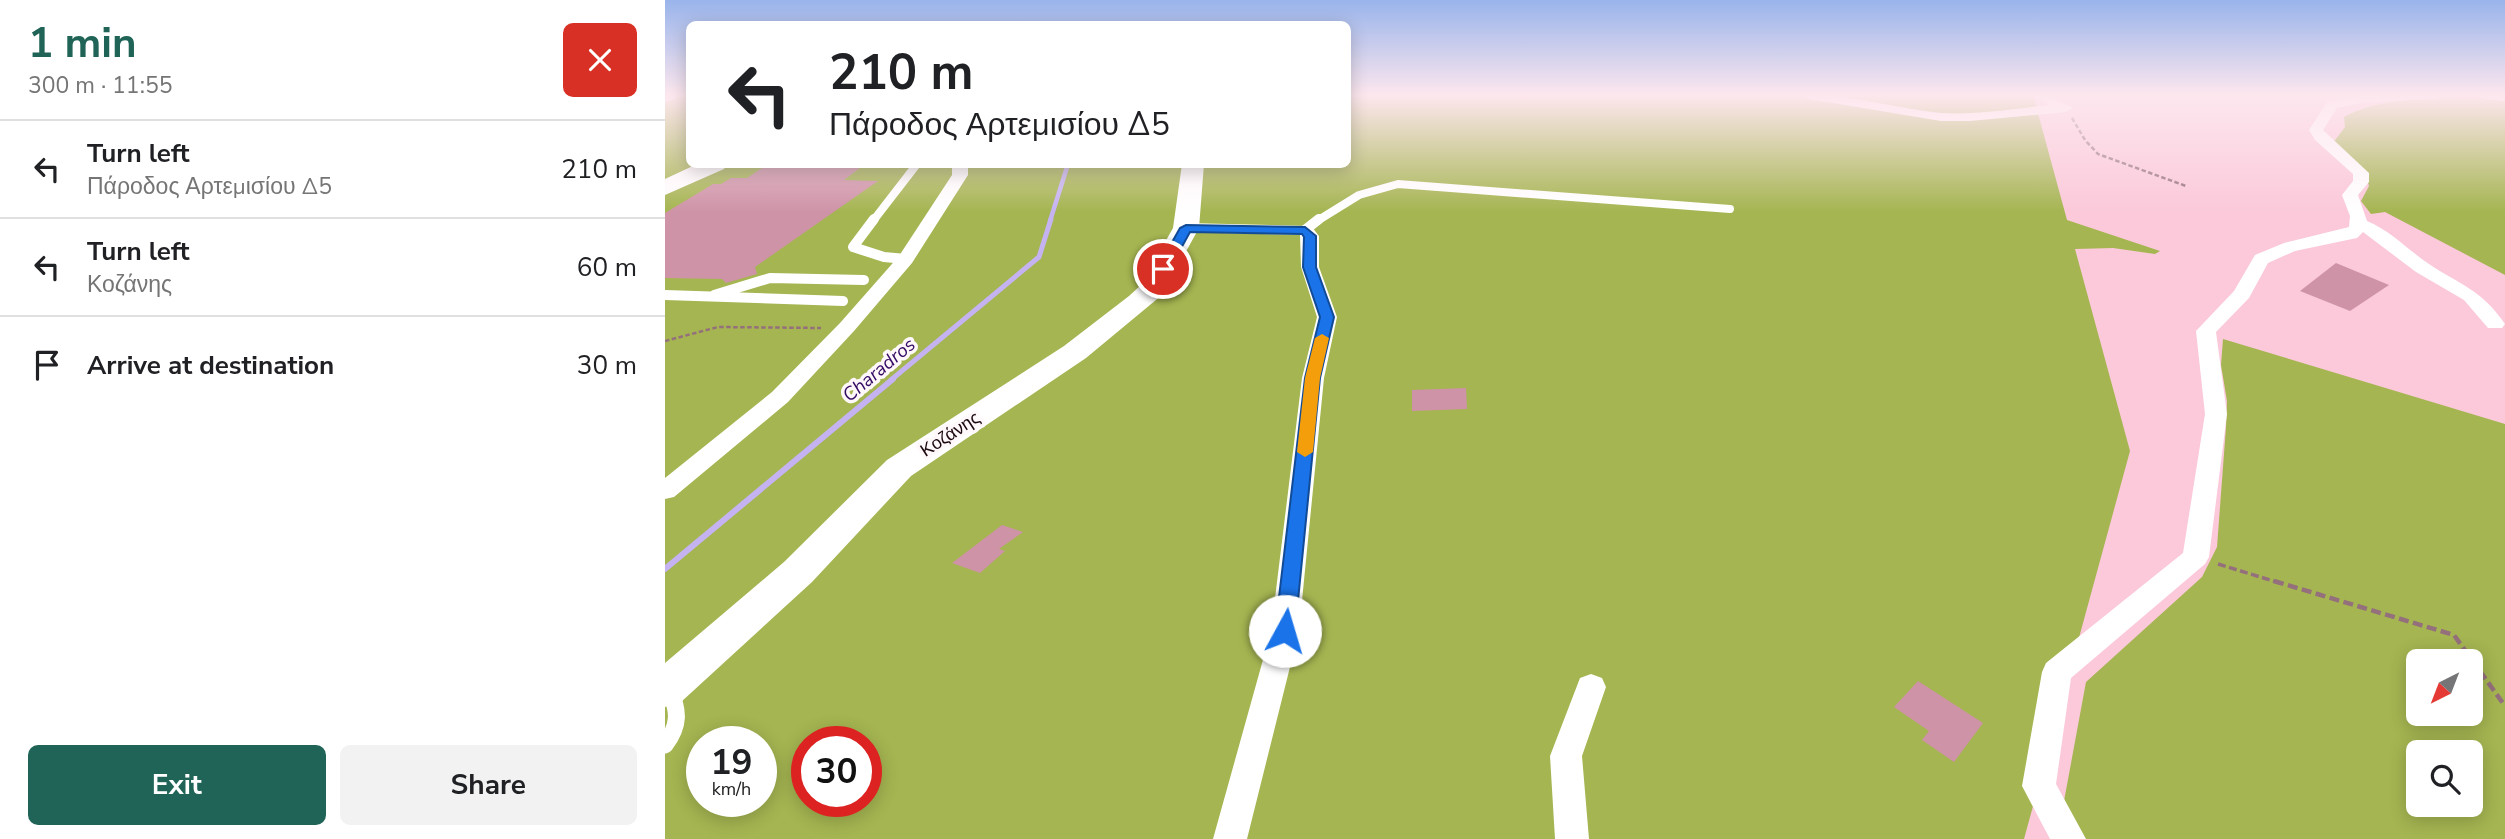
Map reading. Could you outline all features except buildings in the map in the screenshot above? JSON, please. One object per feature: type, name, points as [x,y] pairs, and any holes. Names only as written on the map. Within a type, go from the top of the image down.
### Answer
[{"type":"street","points":[[2069,839],[2039,786],[2057,672],[2196,557],[2216,414],[2206,331],[2242,294],[2260,259],[2290,247],[2351,234],[2358,230],[2360,224],[2350,195],[2361,182],[2361,173],[2318,134]]},
{"type":"street","points":[[665,188],[708,168]]},
{"type":"street","points":[[665,491],[780,397],[847,327],[907,259],[960,175],[960,168]]},
{"type":"street","name":"Κοζάνης","points":[[666,688],[798,572],[899,468],[1075,352],[1139,302],[1152,289],[1186,228],[1193,168]]},
{"type":"street","points":[[2360,224],[2376,231],[2422,268],[2471,296],[2495,324]]},
{"type":"street","points":[[1186,228],[1305,230],[1310,236],[1310,267],[1327,317],[1313,378],[1285,631],[1230,839]]},
{"type":"street","points":[[1572,839],[1566,756],[1591,688]]},
{"type":"lane","points":[[907,259],[884,257],[853,247],[914,168]]},
{"type":"lane","points":[[1305,230],[1353,196],[1370,189],[1398,184],[1730,209]]},
{"type":"lane","points":[[703,298],[770,278],[864,280]]},
{"type":"lane","points":[[665,295],[843,302]]},
{"type":"lane","points":[[665,745],[677,729],[677,708],[666,688]]},
{"type":"path","points":[[2082,134],[2098,154],[2186,186]]},
{"type":"path","points":[[665,341],[718,327],[847,327]]},
{"type":"path","points":[[2196,557],[2454,635],[2505,706]]},
{"type":"green space","points":[[665,134],[686,134],[686,168],[1351,168],[1351,134],[2044,134],[2067,220],[2160,251],[2155,254],[2113,248],[2075,249],[2130,451],[2024,839],[665,839]]},
{"type":"green space","points":[[2340,134],[2505,134],[2505,275],[2385,212],[2371,214],[2361,201],[2369,186],[2364,170],[2333,143]]},
{"type":"green space","points":[[2223,339],[2505,424],[2505,839],[2057,839],[2086,682],[2202,577],[2217,547],[2227,401],[2221,365]]},
{"type":"waterway","name":"Charadros","points":[[1050,221],[1067,168]]},
{"type":"waterway","name":"Charadros","points":[[891,380],[1039,257],[1051,219]]},
{"type":"waterway","name":"Charadros","points":[[665,569],[893,379]]},
{"type":"slow traffic","points":[[1305,452],[1313,378],[1322,338]]},
{"type":"route","points":[[1163,269],[1186,228],[1305,230],[1310,236],[1310,267],[1327,317],[1313,378],[1285,631]]}]
